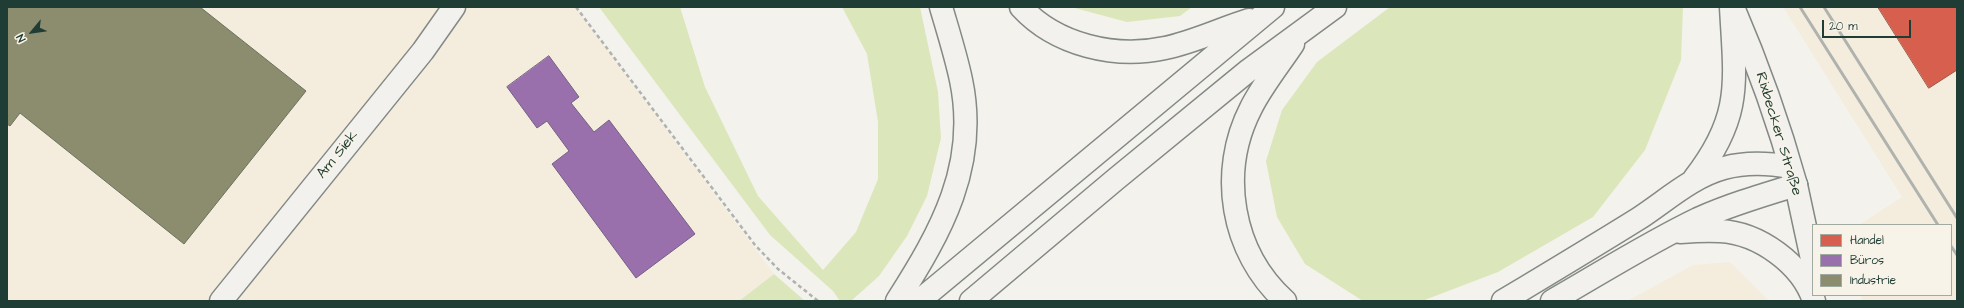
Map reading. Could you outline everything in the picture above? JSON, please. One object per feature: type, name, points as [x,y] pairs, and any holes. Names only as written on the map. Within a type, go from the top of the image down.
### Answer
[{"type":"main road","name":"Am Siek","points":[[221,301],[423,51],[454,7]]},
{"type":"main road","points":[[897,301],[946,216],[958,181],[963,148],[965,115],[961,81],[941,7]]},
{"type":"main road","points":[[1021,7],[1044,26],[1066,38],[1090,47],[1115,52],[1141,52],[1166,48],[1268,11]]},
{"type":"main road","points":[[971,301],[1122,174],[1250,70],[1334,7]]},
{"type":"main road","points":[[1693,181],[1710,159],[1720,142],[1732,103],[1735,82],[1732,7]]},
{"type":"main road","name":"Rixbecker Straße","points":[[1732,7],[1752,52],[1772,106],[1793,176],[1812,260]]},
{"type":"main road","points":[[919,301],[1268,11]]},
{"type":"main road","points":[[1285,301],[1275,293],[1260,273],[1248,252],[1239,228],[1233,204],[1232,179],[1234,154],[1239,136],[1251,108],[1301,32]]},
{"type":"main road","points":[[1503,301],[1639,218],[1693,181],[1708,173],[1741,164],[1757,163],[1793,176]]},
{"type":"main road","points":[[1552,301],[1669,234],[1793,176]]},
{"type":"main road","points":[[1669,234],[1693,231],[1722,231],[1749,238],[1774,251],[1795,270],[1812,293]]},
{"type":"path","points":[[576,7],[755,245],[778,270],[818,301]]},
{"type":"shaded area","points":[[7,7],[575,7],[774,274],[739,301],[7,301]]},
{"type":"shaded area","points":[[1783,7],[1957,7],[1957,301],[1862,301],[1861,296],[1952,296],[1952,224],[1861,224],[1902,197]]},
{"type":"shaded area","points":[[1730,262],[1769,301],[1627,301],[1693,265]]},
{"type":"green space","points":[[599,7],[680,7],[705,87],[758,196],[823,270],[856,232],[878,179],[878,122],[867,54],[842,7],[920,7],[938,92],[941,138],[927,196],[907,236],[879,276],[851,301],[840,301],[833,291],[770,235]]},
{"type":"green space","points":[[1071,7],[1192,7],[1180,16],[1127,22]]},
{"type":"green space","points":[[1390,7],[1683,7],[1681,60],[1645,150],[1593,217],[1498,272],[1422,301],[1363,301],[1305,264],[1277,217],[1266,161],[1282,110],[1317,62]]},
{"type":"green space","points":[[774,274],[805,301],[739,301]]},
{"type":"building: Handel","points":[[1878,7],[1957,7],[1957,70],[1929,88]]},
{"type":"building: Büros","points":[[549,56],[579,97],[571,103],[594,132],[609,120],[695,234],[636,278],[552,164],[569,151],[547,121],[537,128],[507,87]]},
{"type":"building: Industrie","points":[[7,7],[200,7],[306,91],[184,244],[20,113],[10,126],[7,124]]},
{"type":"railway","points":[[1800,7],[1937,224]]},
{"type":"railway","points":[[1824,7],[1957,218]]},
{"type":"railway","points":[[1952,248],[1957,255]]}]
